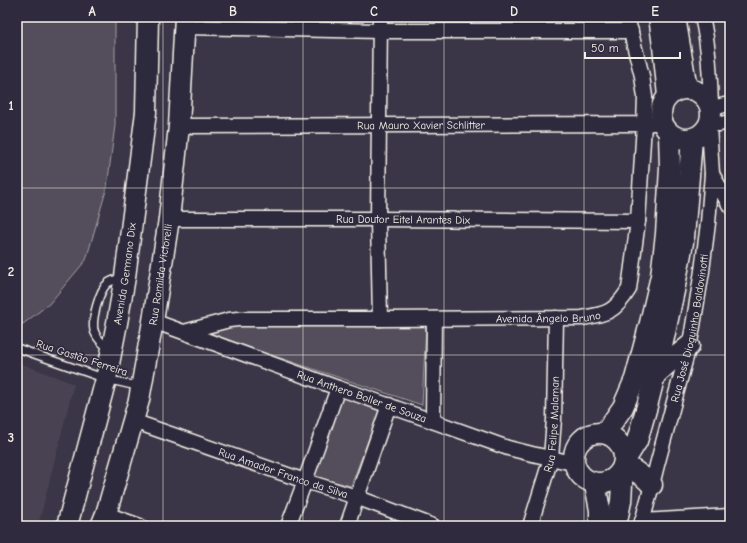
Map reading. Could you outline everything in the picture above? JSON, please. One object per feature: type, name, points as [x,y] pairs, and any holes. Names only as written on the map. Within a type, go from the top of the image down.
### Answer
[{"type":"street","name":"Avenida Germano Dix","points":[[67,526],[106,379],[124,277],[146,112],[148,17]]},
{"type":"street","name":"Avenida Ângelo Bruno","points":[[605,434],[623,407],[635,379],[650,323],[661,276],[666,234],[670,168],[659,127],[645,97],[642,76],[627,17]]},
{"type":"street","points":[[659,17],[668,96]]},
{"type":"street","points":[[675,17],[687,89]]},
{"type":"street","name":"Rua José Dioguinho Baldovinotti","points":[[641,524],[689,346],[702,271],[708,223],[712,174],[714,114],[702,17]]},
{"type":"street","points":[[185,22],[380,24],[631,31]]},
{"type":"street","name":"Rua Romilda Victorelli","points":[[104,520],[133,421],[153,321],[169,220],[179,126],[185,22]]},
{"type":"street","points":[[380,24],[378,219],[380,320]]},
{"type":"street","points":[[714,114],[702,135],[692,139],[684,140],[676,138],[659,127],[661,109],[668,96],[674,92],[687,89],[695,90],[708,100],[720,124],[730,122]]},
{"type":"street","name":"Rua Mauro Xavier Schlitter","points":[[179,126],[379,125],[659,127]]},
{"type":"street","name":"Avenida Ângelo Bruno","points":[[184,332],[238,319],[380,320],[582,318],[607,313],[615,308],[629,289],[638,221],[659,127]]},
{"type":"street","points":[[616,526],[620,501],[624,465],[625,458],[619,442],[613,437],[605,434],[596,433],[588,435],[581,440],[573,455],[573,463],[580,477],[595,484],[604,484],[619,475],[624,465],[637,441],[672,298],[684,237],[692,139]]},
{"type":"street","points":[[712,174],[730,206]]},
{"type":"street","name":"Rua Doutor Eitel Arantes Dix","points":[[169,220],[378,219],[638,221]]},
{"type":"street","name":"Rua Felipe Malaman","points":[[530,526],[551,458],[554,419],[556,318]]},
{"type":"street","points":[[433,421],[434,319]]},
{"type":"street","name":"Rua Anthero Boller de Souza","points":[[153,321],[508,448],[573,463]]},
{"type":"street","points":[[654,376],[689,346]]},
{"type":"street","points":[[288,526],[338,388]]},
{"type":"street","points":[[347,526],[389,405]]},
{"type":"street","name":"Rua Amador Franco da Silva","points":[[133,421],[356,498],[432,526]]},
{"type":"street","points":[[624,465],[645,477],[652,485]]},
{"type":"street","points":[[595,484],[600,510],[600,526]]},
{"type":"street","points":[[641,524],[730,516]]},
{"type":"street","points":[[104,520],[140,526]]},
{"type":"lane","name":"Rua Gastão Ferreira","points":[[17,348],[106,379],[141,387]]},
{"type":"shaded area","points":[[17,17],[115,17],[115,125],[107,187],[86,260],[49,304],[23,324],[17,321]]},
{"type":"shaded area","points":[[259,319],[426,325],[422,405],[208,334],[205,326]]},
{"type":"shaded area","points":[[17,362],[74,384],[38,526],[17,526]]},
{"type":"shaded area","points":[[340,396],[379,411],[351,486],[313,476]]}]
